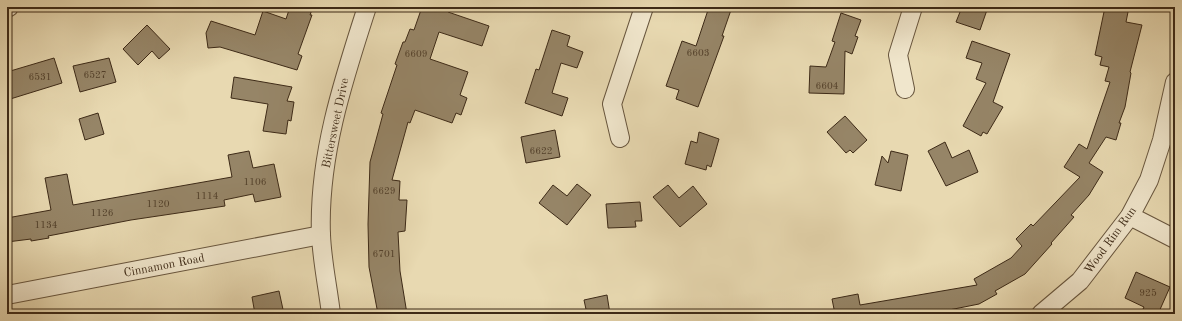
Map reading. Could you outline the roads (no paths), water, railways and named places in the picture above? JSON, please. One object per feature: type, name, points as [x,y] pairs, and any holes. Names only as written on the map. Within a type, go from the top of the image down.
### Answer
[{"type":"street","name":"Bittersweet Drive","points":[[331,314],[321,235],[325,163],[342,85],[367,7]]},
{"type":"street","points":[[620,138],[612,104],[644,7]]},
{"type":"street","points":[[905,89],[898,55],[913,7]]},
{"type":"street","name":"Wood Rim Run","points":[[1041,314],[1080,281],[1130,216],[1149,180],[1162,140],[1175,82]]},
{"type":"street","points":[[1130,216],[1175,239]]},
{"type":"street","name":"Cinnamon Road","points":[[7,295],[321,235]]}]
